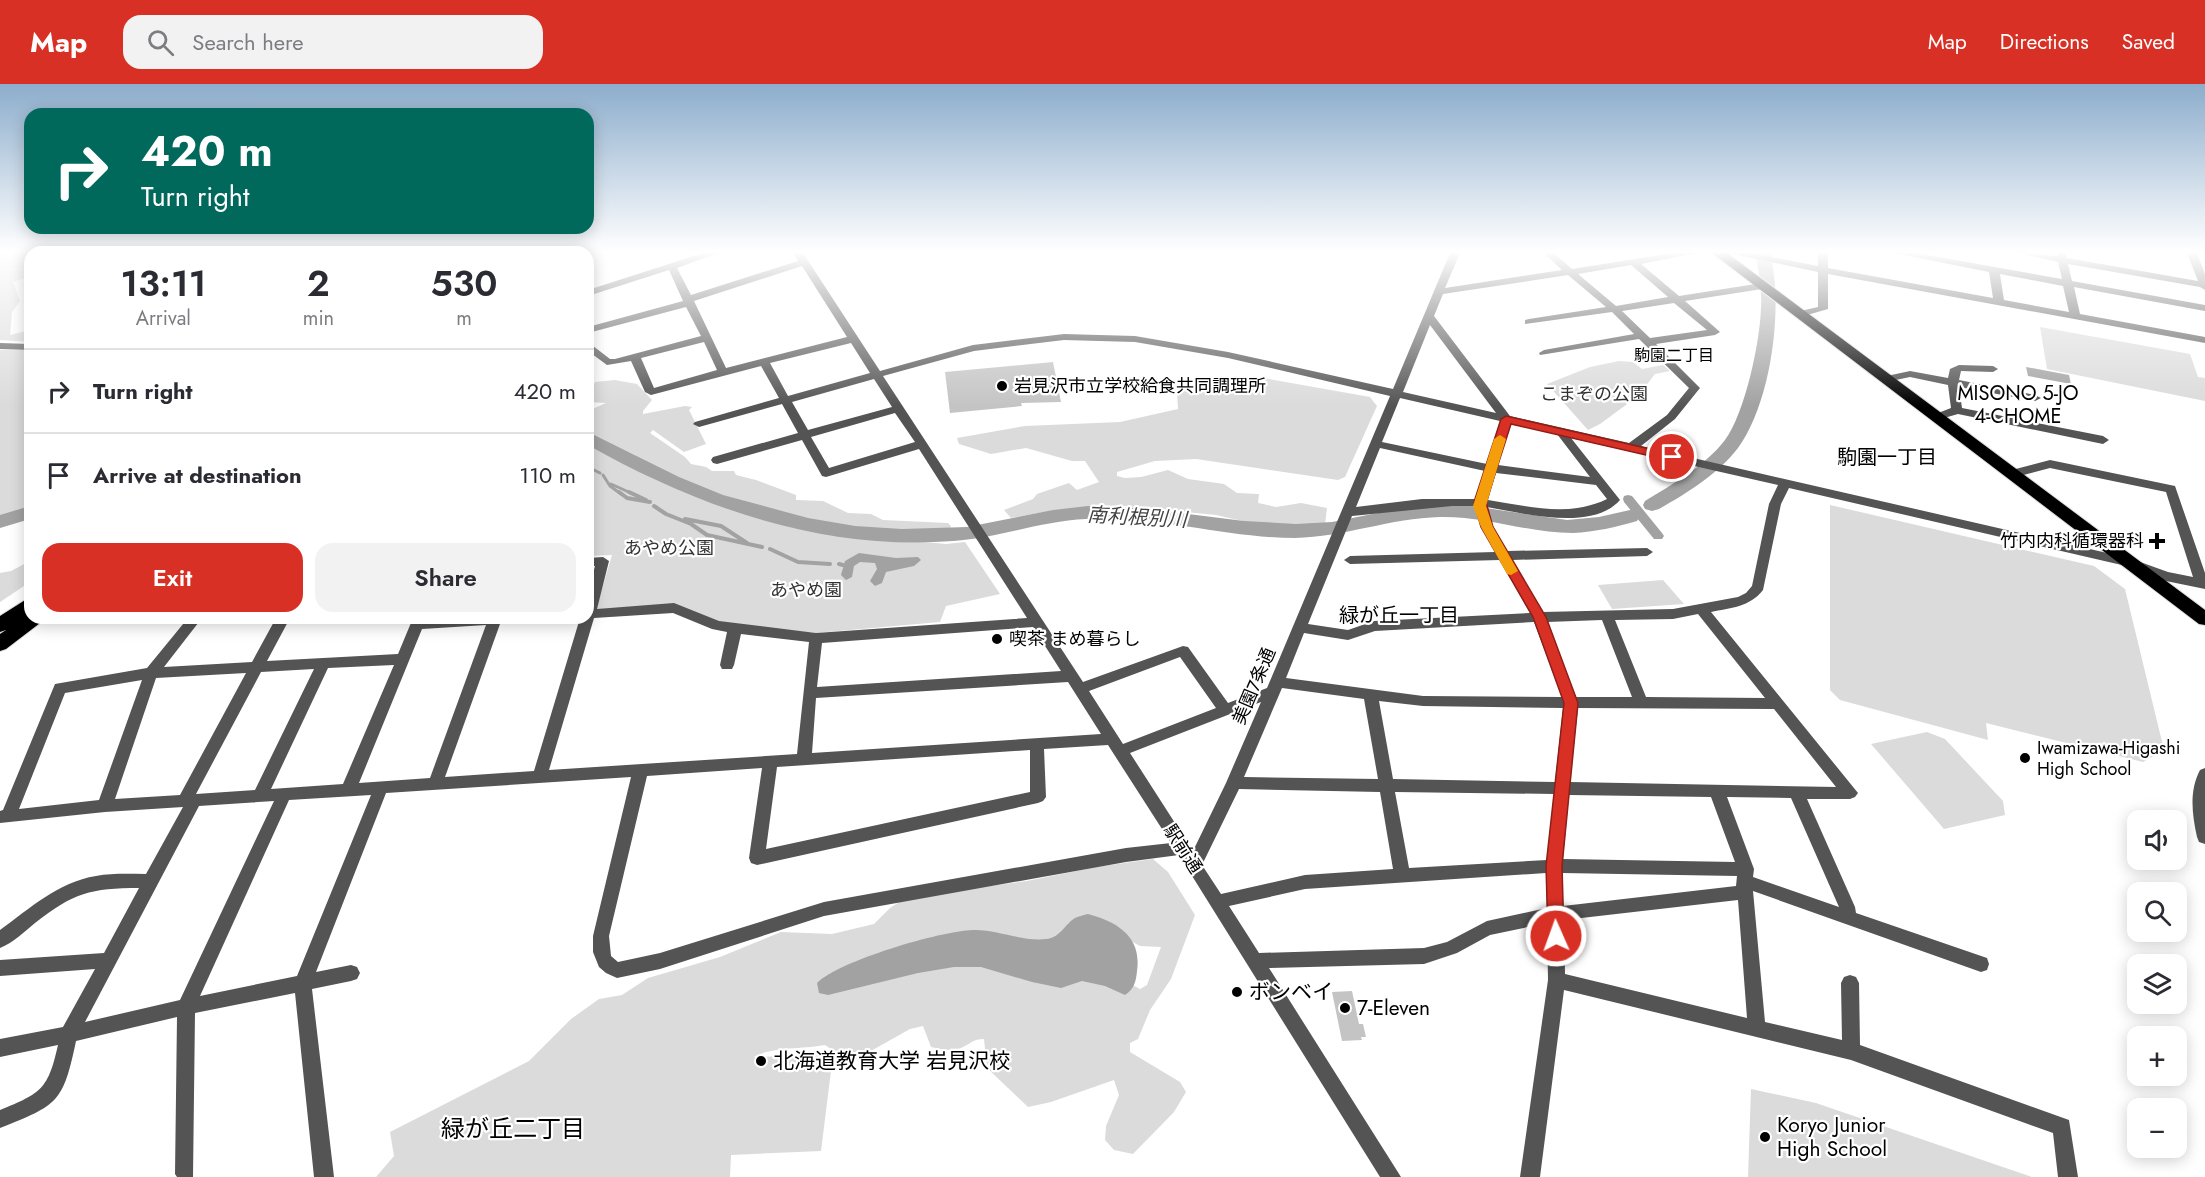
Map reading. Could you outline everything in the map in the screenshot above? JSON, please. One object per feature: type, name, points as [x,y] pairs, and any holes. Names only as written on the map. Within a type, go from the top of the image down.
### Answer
[{"type":"highway","points":[[1794,304],[1892,377],[1948,414],[2130,562],[2205,619]]},
{"type":"highway","points":[[2018,472],[2205,605]]},
{"type":"highway","points":[[0,625],[24,607]]},
{"type":"highway","points":[[0,644],[26,624]]},
{"type":"street","points":[[594,328],[681,304]]},
{"type":"street","points":[[689,304],[723,372]]},
{"type":"street","name":"駅前通","points":[[831,304],[1183,848],[1391,1177]]},
{"type":"street","name":"美園7条通","points":[[1194,866],[1234,783],[1275,687],[1434,304]]},
{"type":"street","points":[[1608,304],[1695,388],[1671,417],[1631,448]]},
{"type":"street","points":[[1529,322],[1645,304]]},
{"type":"street","points":[[1544,353],[1715,332],[1682,304]]},
{"type":"street","points":[[1806,313],[1823,309],[1823,304]]},
{"type":"street","points":[[2010,304],[2205,340]]},
{"type":"street","points":[[2072,304],[2075,316]]},
{"type":"street","points":[[2182,304],[2205,308]]},
{"type":"street","points":[[1429,316],[1506,419]]},
{"type":"street","points":[[699,423],[941,355],[1005,342],[1064,337],[1159,341],[1199,348],[2130,562],[2166,576],[2204,584]]},
{"type":"street","points":[[594,350],[607,362],[707,339]]},
{"type":"street","points":[[635,357],[651,392],[853,339]]},
{"type":"street","points":[[0,346],[24,347]]},
{"type":"street","points":[[764,362],[826,473],[922,444]]},
{"type":"street","points":[[1993,369],[1959,368],[1954,371],[1948,414],[2103,440]]},
{"type":"street","points":[[1892,377],[1911,374],[2035,398]]},
{"type":"street","points":[[717,460],[899,408]]},
{"type":"street","points":[[1506,419],[1480,504],[1487,527],[1539,617],[1571,703],[1554,866],[1557,980],[1530,1177]]},
{"type":"street","points":[[1346,515],[1433,503],[1480,504],[1557,515],[1583,513],[1614,500],[1561,432]]},
{"type":"street","points":[[1376,444],[1490,468],[1600,482]]},
{"type":"street","points":[[2018,472],[2050,464],[2171,489],[2204,584]]},
{"type":"street","points":[[1299,627],[1348,635],[1374,626],[1539,617],[1672,614],[1741,601],[1756,592],[1775,504],[1785,483]]},
{"type":"street","points":[[1350,560],[1647,552]]},
{"type":"street","points":[[594,562],[603,561],[594,594]]},
{"type":"street","points":[[594,615],[674,608],[717,626],[816,638],[1036,622]]},
{"type":"street","points":[[1234,783],[1797,794],[1850,793],[1701,609]]},
{"type":"street","points":[[1607,616],[1641,703]]},
{"type":"street","points":[[105,806],[151,673],[190,624]]},
{"type":"street","points":[[0,1119],[50,1096],[58,1081],[69,1034],[152,881],[255,667],[280,624]]},
{"type":"street","points":[[348,790],[418,624]]},
{"type":"street","points":[[435,785],[493,624]]},
{"type":"street","points":[[539,778],[586,624]]},
{"type":"street","points":[[727,665],[735,628]]},
{"type":"street","points":[[804,761],[816,638]]},
{"type":"street","points":[[809,693],[1075,682],[1183,651],[1224,709]]},
{"type":"street","points":[[402,659],[151,673],[60,688],[4,816],[105,806],[770,763],[1037,746],[1116,745],[1224,709],[1275,687],[1423,701],[1778,704]]},
{"type":"street","points":[[260,796],[324,663]]},
{"type":"street","points":[[1371,696],[1384,785],[1402,876]]},
{"type":"street","points":[[770,763],[757,858],[1038,797],[1037,746]]},
{"type":"street","points":[[640,772],[601,936],[600,946],[604,960],[617,970],[660,961],[824,909],[1080,862],[1183,848]]},
{"type":"street","points":[[2205,774],[2199,797],[2200,817],[2205,837]]},
{"type":"street","points":[[324,1177],[303,983],[381,788]]},
{"type":"street","points":[[1717,792],[1744,881],[1757,1028]]},
{"type":"street","points":[[1797,794],[1847,907],[1848,918]]},
{"type":"street","points":[[184,1176],[186,1008],[284,795]]},
{"type":"street","points":[[1216,902],[1305,882],[1554,866],[1744,881],[1981,964]]},
{"type":"street","points":[[0,940],[62,895],[79,887],[92,884],[152,881]]},
{"type":"street","points":[[1254,961],[1424,956],[1451,948],[1487,928],[1744,881]]},
{"type":"street","points":[[0,968],[110,960]]},
{"type":"street","points":[[0,1048],[351,973]]},
{"type":"street","points":[[1557,980],[1851,1051],[2062,1127],[2068,1177]]},
{"type":"street","points":[[1850,983],[1851,1051]]},
{"type":"green space","points":[[0,304],[18,304],[12,312],[10,335],[24,332],[24,342],[0,340]]},
{"type":"green space","points":[[2040,327],[2190,354],[2198,377],[2205,378],[2205,401],[2047,369]]},
{"type":"green space","points":[[0,350],[24,350],[24,513],[15,514],[0,525]]},
{"type":"green space","name":"こまぞの公園","points":[[1619,361],[1633,362],[1642,369],[1663,365],[1670,371],[1655,374],[1638,396],[1588,430],[1547,384],[1590,367]]},
{"type":"green space","points":[[1258,377],[1370,397],[1377,406],[1345,477],[1338,480],[1196,459],[1155,461],[1117,472],[1117,476],[1141,477],[1168,470],[1188,479],[1224,484],[1237,493],[1259,494],[1258,503],[1276,507],[1301,503],[1327,508],[1325,525],[1264,526],[1216,515],[1125,506],[1056,510],[1011,518],[1004,510],[1033,499],[1037,494],[1069,483],[1077,490],[1099,482],[1085,461],[1072,461],[1026,448],[991,454],[959,444],[957,438],[1025,426],[1120,422],[1178,409],[1177,392]]},
{"type":"green space","name":"あやめ公園","points":[[615,380],[637,384],[652,400],[643,414],[685,406],[692,407],[689,410],[706,444],[684,452],[653,430],[650,433],[685,457],[691,464],[706,467],[712,471],[734,471],[736,475],[796,495],[796,500],[823,501],[848,513],[871,514],[883,520],[948,523],[951,526],[946,534],[903,538],[823,533],[946,544],[965,542],[1000,594],[946,606],[940,622],[816,633],[720,623],[675,605],[596,610],[612,555],[594,556],[594,445],[663,484],[639,469],[635,455],[594,437],[594,408],[606,403],[594,402],[595,382]]},
{"type":"green space","points":[[1830,505],[2094,566],[2125,589],[2164,750],[2143,762],[1986,723],[1988,740],[1840,700],[1830,690]]},
{"type":"green space","points":[[24,564],[24,586],[0,602],[0,573],[11,571]]},
{"type":"green space","points":[[1663,580],[1684,604],[1612,609],[1598,585]]},
{"type":"green space","points":[[1927,732],[1945,739],[2003,801],[2005,815],[1944,829],[1871,744]]},
{"type":"green space","name":"北海道教育大学 岩見沢校","points":[[1153,859],[1168,872],[1195,915],[1171,979],[1150,1010],[1138,1039],[1130,1043],[1130,1052],[1180,1082],[1186,1092],[1174,1112],[1133,1154],[1114,1150],[1105,1140],[1106,1126],[1119,1095],[1114,1080],[1051,1102],[1028,1107],[987,1068],[984,1039],[954,1050],[931,1047],[923,1026],[910,1029],[844,1066],[837,1053],[825,1045],[769,1051],[754,1057],[833,1055],[821,1151],[731,1155],[730,1177],[376,1177],[394,1156],[390,1132],[529,1061],[571,1019],[599,999],[622,995],[648,978],[720,957],[781,932],[832,934],[874,924],[890,908],[907,897],[1027,881],[1096,867]],"holes":[[[1111,930],[1140,946],[1161,947],[1147,985],[1140,989],[1129,983],[956,961],[1061,936]]]},
{"type":"green space","points":[[1751,1089],[1816,1103],[2032,1177],[1748,1177]]},
{"type":"shaded area","points":[[2026,367],[2069,375],[2071,384],[2028,376]]},
{"type":"shaded area","points":[[859,553],[896,558],[918,557],[921,560],[914,566],[886,572],[882,583],[875,586],[870,581],[877,569],[875,563],[860,562],[854,566],[852,577],[846,580],[841,575],[845,561]]},
{"type":"shaded area","points":[[1088,914],[1118,927],[1132,940],[1138,959],[1136,979],[1132,988],[1125,995],[1105,986],[1082,981],[1061,988],[981,967],[954,967],[918,973],[828,995],[819,993],[817,983],[829,974],[867,957],[915,941],[973,930],[991,931],[1028,939],[1046,939],[1059,933],[1075,918]]},
{"type":"building","name":"岩見沢市立学校給食共同調理所","points":[[1053,362],[1061,402],[1021,403],[1022,406],[950,413],[945,372]]},
{"type":"building","name":"7-Eleven","points":[[1352,991],[1359,1024],[1363,1024],[1366,1037],[1361,1037],[1362,1040],[1342,1041],[1332,992]]},
{"type":"waterway","name":"南利根別川","points":[[1652,505],[1704,470],[1731,444],[1738,433],[1752,399],[1757,379],[1768,322],[1769,304]]},
{"type":"waterway","name":"南利根別川","points":[[594,441],[673,482],[762,514],[808,525],[902,536],[967,534],[1053,516],[1088,512],[1140,514],[1244,528],[1296,531],[1332,528],[1421,512],[1439,511],[1455,511],[1567,526],[1599,524],[1630,516]]},
{"type":"waterway","points":[[594,470],[600,473]]},
{"type":"waterway","points":[[603,475],[610,486],[621,494]]},
{"type":"waterway","points":[[611,484],[633,494]]},
{"type":"waterway","points":[[619,492],[627,498],[650,502]]},
{"type":"waterway","points":[[629,492],[646,500]]},
{"type":"waterway","points":[[1628,499],[1658,536]]},
{"type":"waterway","points":[[654,506],[666,514],[691,524],[707,535],[762,547]]},
{"type":"waterway","name":"南利根別川","points":[[0,522],[24,514]]},
{"type":"waterway","points":[[685,519],[721,526],[747,543]]},
{"type":"waterway","points":[[770,549],[798,562],[830,564]]},
{"type":"waterway","points":[[839,564],[843,565]]},
{"type":"slow traffic","points":[[1500,439],[1480,506],[1487,527],[1511,571]]},
{"type":"place","name":"岩見沢市立学校給食共同調理所","points":[[1002,386]]},
{"type":"place","name":"竹内内科循環器科","points":[[2157,541]]},
{"type":"place","name":"喫茶 まめ暮らし","points":[[997,639]]},
{"type":"place","name":"Iwamizawa-Higashi High School","points":[[2025,758]]},
{"type":"place","name":"ボンベイ","points":[[1237,992]]},
{"type":"place","name":"7-Eleven","points":[[1345,1008]]},
{"type":"place","name":"北海道教育大学 岩見沢校","points":[[761,1061]]},
{"type":"place","name":"Koryo Junior High School","points":[[1765,1137]]},
{"type":"district","name":"駒園二丁目","points":[[1674,355]]},
{"type":"district","name":"MISONO 5-JO 4-CHOME","points":[[2018,404]]},
{"type":"district","name":"駒園一丁目","points":[[1887,457]]},
{"type":"district","name":"緑が丘一丁目","points":[[1399,615]]},
{"type":"district","name":"緑が丘二丁目","points":[[513,1129]]},
{"type":"route","points":[[1556,936],[1554,866],[1571,703],[1539,617],[1487,527],[1480,502],[1506,419],[1672,457]]},
{"type":"park label","name":"あやめ園","points":[[806,590]]}]
